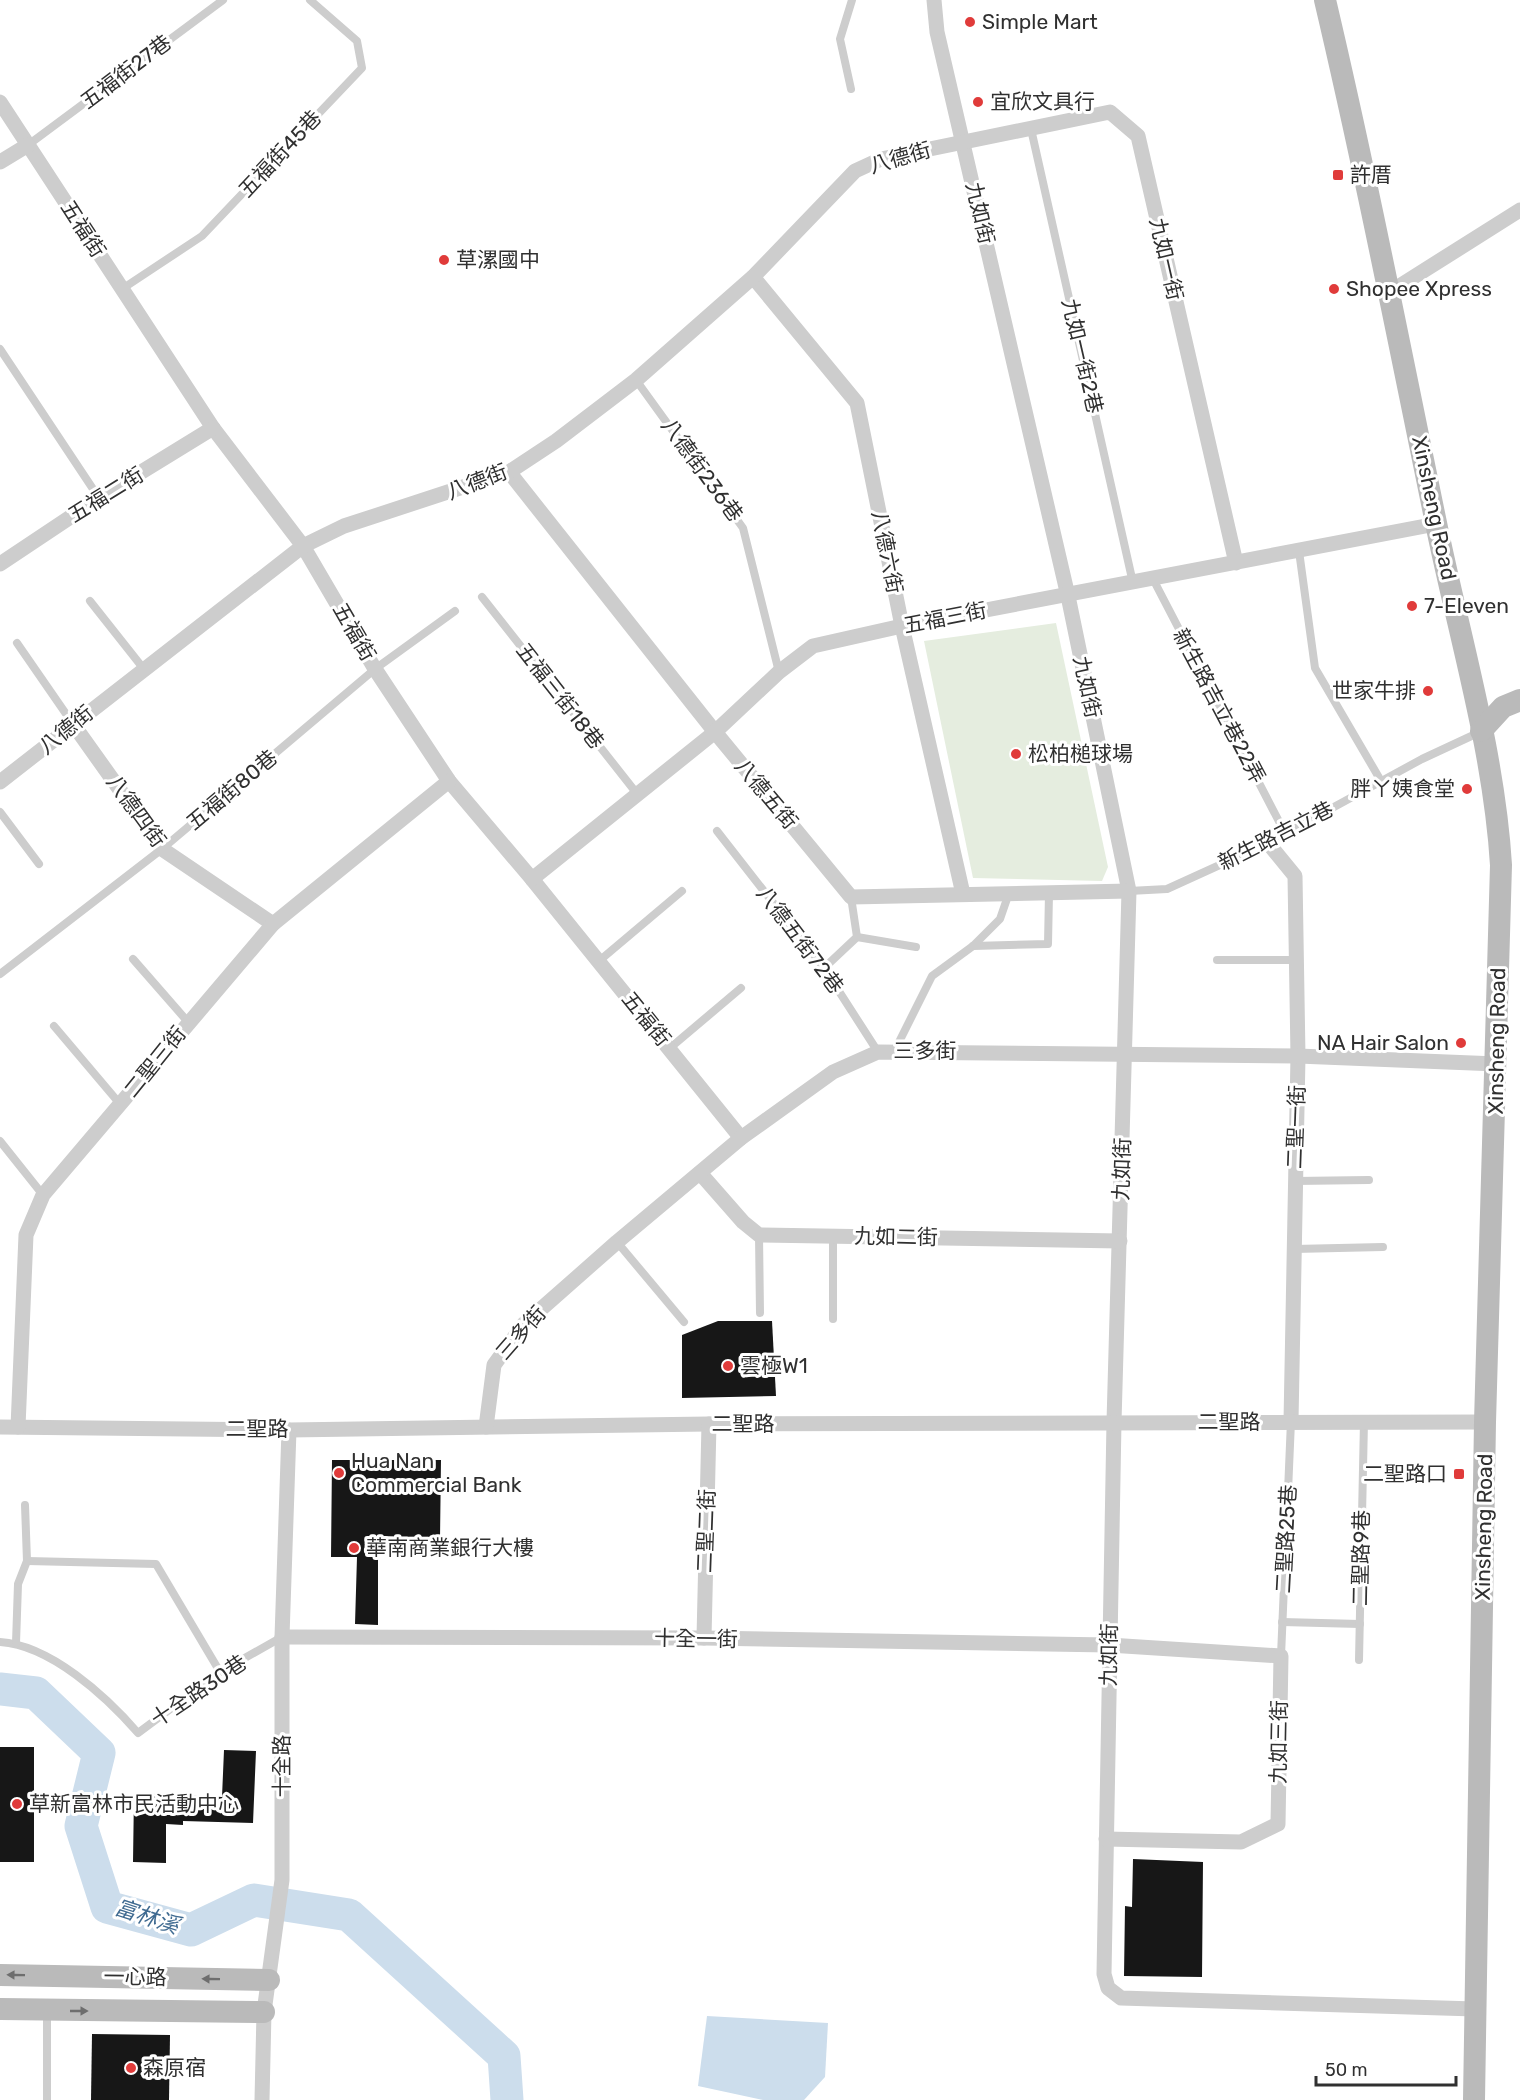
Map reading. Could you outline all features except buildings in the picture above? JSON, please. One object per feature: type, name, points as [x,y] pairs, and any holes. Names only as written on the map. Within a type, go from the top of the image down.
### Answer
[{"type":"street","name":"九如街","points":[[934,0],[937,32],[1068,596],[1129,891],[1114,1422],[1104,1974],[1108,1988],[1121,1998],[1475,2009]]},
{"type":"street","name":"Xinsheng Road","points":[[1325,0],[1390,292],[1436,524],[1481,731],[1498,823],[1501,865],[1485,1422],[1474,2100]]},
{"type":"street","name":"五福街","points":[[0,102],[213,428],[303,546],[375,669],[449,781],[532,879],[741,1138]]},
{"type":"street","name":"九如一街","points":[[963,141],[1110,112],[1138,136],[1236,563]]},
{"type":"street","name":"八德街","points":[[0,782],[143,668],[303,546],[344,526],[509,472],[636,380],[753,277],[855,171],[881,159],[963,141]]},
{"type":"street","points":[[0,162],[28,145]]},
{"type":"street","points":[[1390,292],[1520,210]]},
{"type":"street","name":"八德六街","points":[[753,277],[857,403],[902,626],[963,894]]},
{"type":"street","name":"五福二街","points":[[0,564],[99,498],[213,428]]},
{"type":"street","name":"八德五街","points":[[509,472],[715,732],[851,897]]},
{"type":"street","name":"五福三街","points":[[532,879],[715,732],[779,672],[813,646],[902,626],[1436,524]]},
{"type":"street","points":[[1481,731],[1503,707],[1520,700]]},
{"type":"street","name":"八德四街","points":[[73,724],[162,849],[273,924]]},
{"type":"street","name":"二聖三街","points":[[18,1427],[26,1235],[43,1195],[273,924],[449,781]]},
{"type":"street","name":"二聖一街","points":[[1268,843],[1295,876],[1298,1056],[1292,1421]]},
{"type":"street","points":[[851,897],[1129,891]]},
{"type":"street","name":"三多街","points":[[486,1427],[494,1365],[524,1324],[741,1138],[833,1072],[878,1052],[895,1050],[1298,1056],[1497,1064]]},
{"type":"street","points":[[700,1173],[743,1222],[759,1235]]},
{"type":"street","name":"九如二街","points":[[759,1235],[1120,1241]]},
{"type":"street","name":"二聖路","points":[[0,1427],[289,1430],[710,1424],[1485,1422]]},
{"type":"street","name":"二聖二街","points":[[704,1638],[710,1424]]},
{"type":"street","name":"十全路","points":[[262,2100],[264,2012],[277,1931],[282,1880],[282,1637],[289,1430]]},
{"type":"street","name":"十全一街","points":[[282,1637],[704,1638],[1109,1645]]},
{"type":"street","points":[[1109,1645],[1281,1656]]},
{"type":"street","name":"九如三街","points":[[1106,1839],[1241,1842],[1278,1824],[1281,1656]]},
{"type":"street","name":"一心路","points":[[0,1975],[269,1980]]},
{"type":"street","name":"一心路","points":[[0,2009],[264,2012]]},
{"type":"lane","name":"五福街27巷","points":[[28,145],[223,0]]},
{"type":"lane","name":"五福街45巷","points":[[122,289],[202,236],[362,68],[357,41],[310,0]]},
{"type":"lane","points":[[851,89],[840,39],[852,0]]},
{"type":"lane","name":"九如一街2巷","points":[[1030,129],[1133,583]]},
{"type":"lane","points":[[0,349],[99,498]]},
{"type":"lane","name":"八德街236巷","points":[[636,380],[743,528],[779,672]]},
{"type":"lane","points":[[1299,550],[1315,668],[1381,782]]},
{"type":"lane","name":"新生路吉立巷22弄","points":[[1153,579],[1285,833]]},
{"type":"lane","name":"五福三街18巷","points":[[482,597],[638,795]]},
{"type":"lane","points":[[90,601],[143,668]]},
{"type":"lane","name":"五福街80巷","points":[[0,974],[162,849],[375,669],[455,611]]},
{"type":"lane","points":[[17,643],[73,724]]},
{"type":"lane","name":"新生路吉立巷","points":[[1129,891],[1167,890],[1268,843],[1481,731]]},
{"type":"lane","points":[[0,812],[39,864]]},
{"type":"lane","name":"八德五街72巷","points":[[717,831],[824,968],[878,1052]]},
{"type":"lane","points":[[599,961],[682,891]]},
{"type":"lane","points":[[973,946],[1048,944],[1048,892]]},
{"type":"lane","points":[[895,1050],[932,976],[973,946],[1000,919],[1009,893]]},
{"type":"lane","points":[[851,897],[857,937]]},
{"type":"lane","points":[[824,968],[857,937]]},
{"type":"lane","points":[[857,937],[916,948]]},
{"type":"lane","points":[[133,959],[188,1022]]},
{"type":"lane","points":[[1217,960],[1297,960]]},
{"type":"lane","points":[[670,1048],[741,988]]},
{"type":"lane","points":[[54,1026],[120,1104]]},
{"type":"lane","points":[[0,1141],[43,1195]]},
{"type":"lane","points":[[1295,1181],[1369,1180]]},
{"type":"lane","points":[[759,1235],[760,1313]]},
{"type":"lane","points":[[833,1235],[833,1319]]},
{"type":"lane","points":[[617,1242],[684,1323]]},
{"type":"lane","points":[[1294,1249],[1383,1247]]},
{"type":"lane","name":"二聖路25巷","points":[[1281,1656],[1292,1421]]},
{"type":"lane","name":"二聖路9巷","points":[[1359,1660],[1364,1421]]},
{"type":"lane","points":[[16,1642],[18,1584],[27,1561],[25,1505]]},
{"type":"lane","points":[[27,1561],[156,1564],[220,1672]]},
{"type":"lane","points":[[1282,1622],[1360,1624]]},
{"type":"lane","name":"十全路30巷","points":[[0,1642],[16,1642],[42,1653],[111,1701],[138,1733],[220,1672],[282,1637]]},
{"type":"lane","points":[[47,2010],[47,2100]]},
{"type":"shaded area","name":"松柏槌球場","points":[[1056,623],[1108,867],[1102,881],[973,878],[924,641]]},
{"type":"water","points":[[707,2016],[828,2023],[825,2077],[804,2100],[763,2100],[698,2086]]},
{"type":"waterway","name":"富林溪","points":[[0,1689],[36,1693],[99,1753],[81,1826],[107,1907],[191,1930],[254,1900],[349,1915],[504,2056],[507,2100]]},
{"type":"place","name":"Simple Mart","points":[[970,22]]},
{"type":"place","name":"宜欣文具行","points":[[978,102]]},
{"type":"place","name":"許厝","points":[[1338,175]]},
{"type":"place","name":"草漯國中","points":[[444,260]]},
{"type":"place","name":"Shopee Xpress","points":[[1334,289]]},
{"type":"place","name":"7-Eleven","points":[[1412,606]]},
{"type":"place","name":"世家牛排","points":[[1428,691]]},
{"type":"place","name":"松柏槌球場","points":[[1016,754]]},
{"type":"place","name":"胖ㄚ姨食堂","points":[[1467,789]]},
{"type":"place","name":"NA Hair Salon","points":[[1461,1043]]},
{"type":"place","name":"雲極W1","points":[[728,1366]]},
{"type":"place","name":"Hua Nan Commercial Bank","points":[[339,1473]]},
{"type":"place","name":"二聖路口","points":[[1459,1474]]},
{"type":"place","name":"華南商業銀行大樓","points":[[354,1548]]},
{"type":"place","name":"草新富林市民活動中心","points":[[17,1804]]},
{"type":"place","name":"森原宿","points":[[131,2068]]}]
